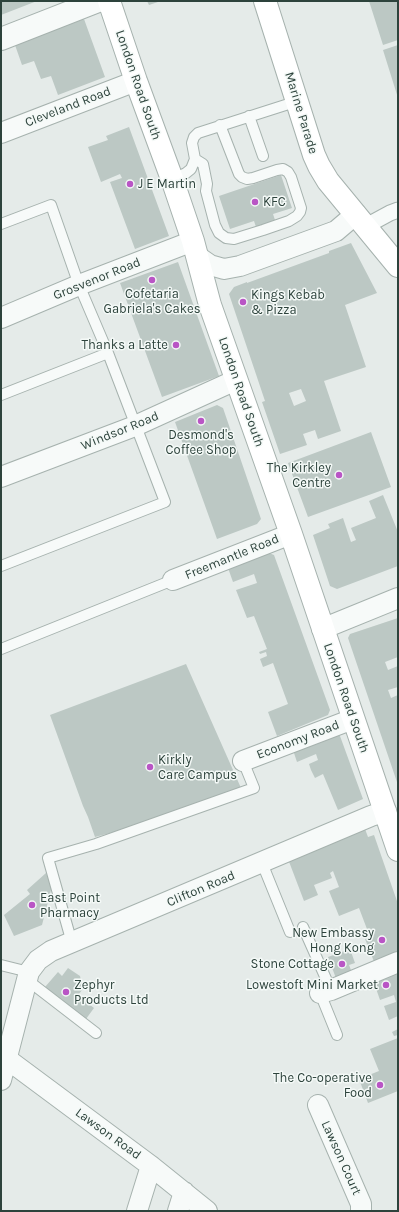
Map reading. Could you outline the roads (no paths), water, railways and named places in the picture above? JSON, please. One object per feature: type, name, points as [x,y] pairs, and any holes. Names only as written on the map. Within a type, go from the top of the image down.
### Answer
[{"type":"main road","name":"London Road South","points":[[109,1],[195,248],[210,305],[291,534],[398,850]]},
{"type":"main road","name":"Marine Parade","points":[[266,1],[318,166],[328,181],[398,266]]},
{"type":"street","points":[[1,39],[98,1]]},
{"type":"street","name":"Cleveland Road","points":[[1,133],[136,82]]},
{"type":"street","points":[[195,248],[210,266],[224,269],[240,266],[336,231],[361,220],[398,210]]},
{"type":"street","name":"Grosvenor Road","points":[[1,318],[79,285],[195,248]]},
{"type":"street","name":"Windsor Road","points":[[1,477],[135,426],[236,380]]},
{"type":"street","name":"Freemantle Road","points":[[173,580],[291,534]]},
{"type":"street","points":[[322,629],[398,598]]},
{"type":"street","name":"Economy Road","points":[[243,761],[353,719]]},
{"type":"street","name":"Clifton Road","points":[[27,976],[38,960],[51,951],[386,811]]},
{"type":"street","points":[[325,992],[398,962]]},
{"type":"street","points":[[3,1072],[27,976]]},
{"type":"street","name":"Lawson Road","points":[[3,1072],[151,1166],[207,1211]]},
{"type":"street","name":"Lawson Court","points":[[318,1105],[361,1204],[361,1211]]},
{"type":"street","points":[[136,1211],[151,1166]]},
{"type":"street","points":[[178,1211],[184,1192]]},
{"type":"lane","points":[[220,125],[239,174],[247,180],[283,169],[288,172],[291,178],[301,208],[297,216],[289,220],[264,230],[234,239],[226,238],[219,233],[215,225],[206,191],[207,184],[203,164],[196,159],[192,143],[194,137],[198,133],[220,125],[298,101]]},
{"type":"lane","points":[[250,116],[263,156]]},
{"type":"lane","points":[[172,179],[186,173],[191,169],[196,159]]},
{"type":"lane","points":[[1,224],[51,205],[79,285],[108,353],[165,502],[1,566]]},
{"type":"lane","points":[[1,395],[108,353]]},
{"type":"lane","points":[[1,649],[173,580]]},
{"type":"lane","points":[[72,943],[48,858],[103,841],[254,788],[243,761]]},
{"type":"lane","points":[[262,863],[290,932]]},
{"type":"lane","points":[[303,927],[325,992],[337,1035]]},
{"type":"lane","points":[[1,965],[27,976],[96,1033]]},
{"type":"place","name":"J E Martin","points":[[130,184]]},
{"type":"place","name":"KFC","points":[[255,202]]},
{"type":"place","name":"Cofetaria Gabriela's Cakes","points":[[152,280]]},
{"type":"place","name":"Kings Kebab & Pizza","points":[[243,302]]},
{"type":"place","name":"Thanks a Latte","points":[[176,345]]},
{"type":"place","name":"Desmond's Coffee Shop","points":[[201,421]]},
{"type":"place","name":"The Kirkley Centre","points":[[339,475]]},
{"type":"place","name":"Kirkly Care Campus","points":[[150,767]]},
{"type":"place","name":"East Point Pharmacy","points":[[32,905]]},
{"type":"place","name":"New Embassy Hong Kong","points":[[382,940]]},
{"type":"place","name":"Stone Cottage","points":[[342,964]]},
{"type":"place","name":"Lowestoft Mini Market","points":[[386,985]]},
{"type":"place","name":"Zephyr Products Ltd","points":[[66,992]]},
{"type":"place","name":"The Co-operative Food","points":[[380,1085]]}]
